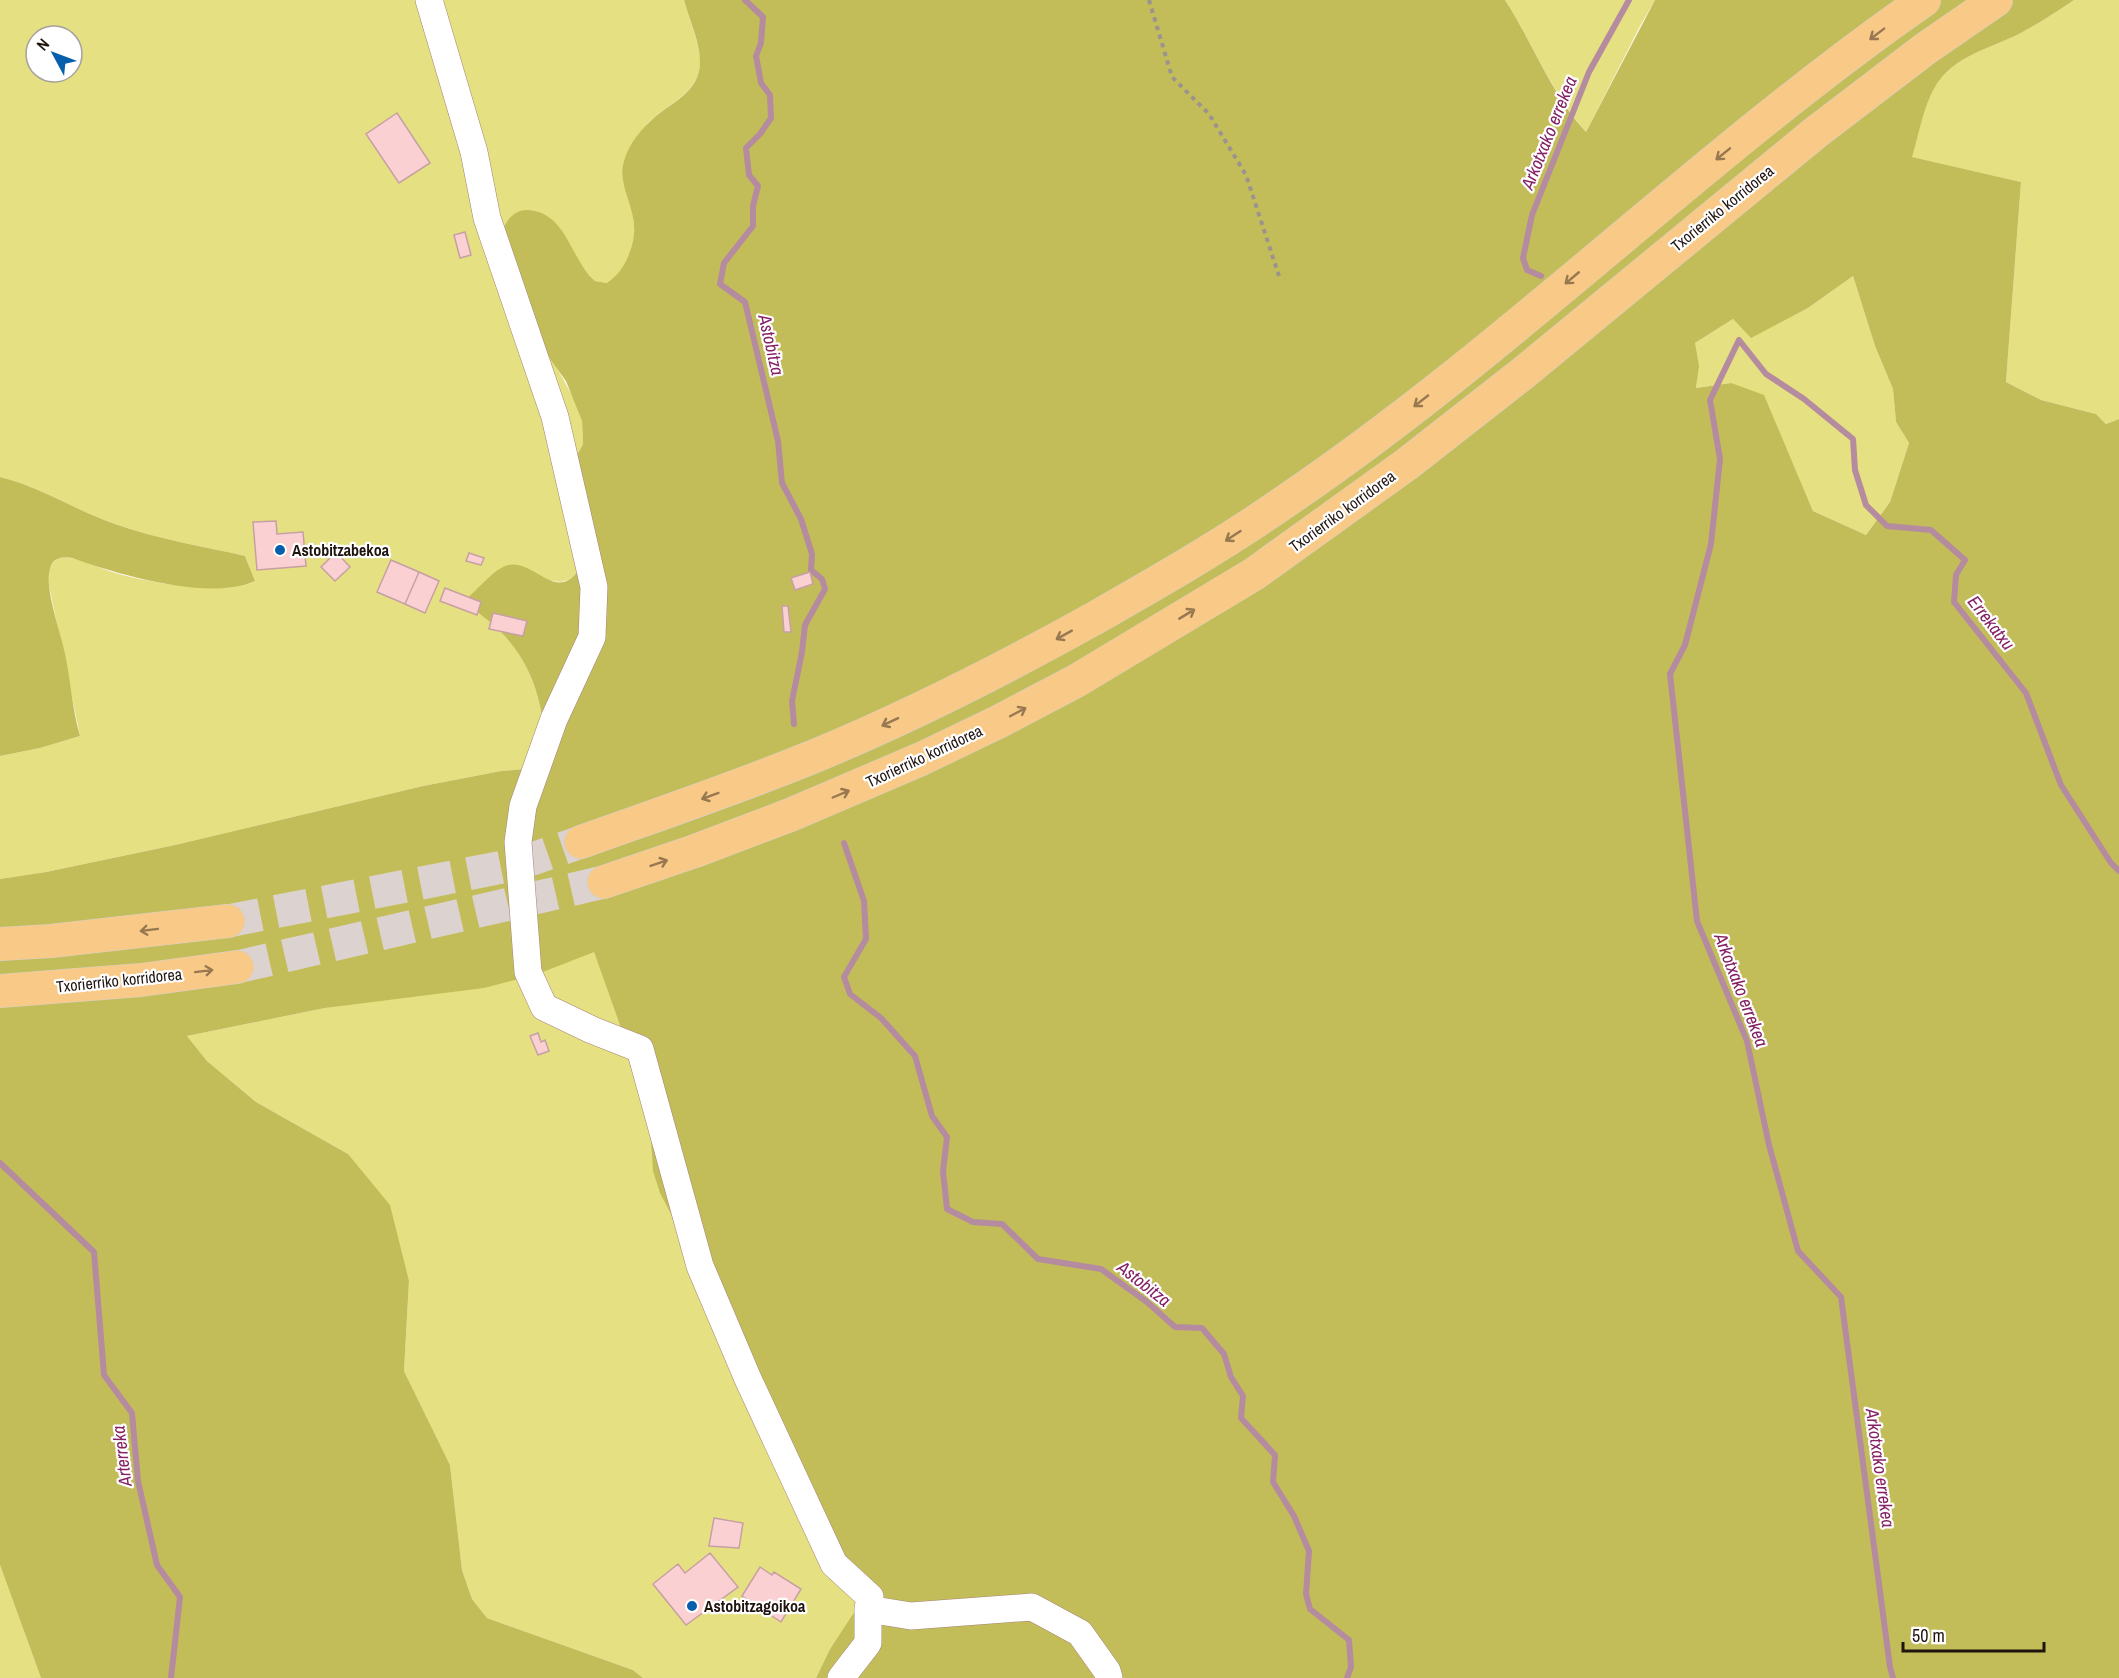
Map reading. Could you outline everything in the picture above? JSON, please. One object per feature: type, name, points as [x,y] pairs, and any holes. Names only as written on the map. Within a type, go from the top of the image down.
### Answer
[{"type":"highway","points":[[581,842],[681,807],[826,751],[980,679],[1193,562],[1282,505],[1383,431],[1496,342],[1781,108],[1924,0]]},
{"type":"highway","name":"Txorierriko korridorea","points":[[604,882],[790,815],[921,759],[1076,681],[1254,574],[1407,464],[1522,374],[1815,133],[1907,63],[1996,0]]},
{"type":"highway","points":[[0,944],[51,941],[228,921]]},
{"type":"highway","points":[[0,934],[51,941]]},
{"type":"highway","name":"Txorierriko korridorea","points":[[0,992],[141,980],[237,967]]},
{"type":"street","points":[[429,0],[474,152],[487,218],[555,417],[594,587],[592,638],[554,719],[523,806],[518,842],[528,972],[544,1007],[592,1030],[640,1049],[700,1266],[748,1379],[834,1564],[870,1597],[868,1642],[841,1678]]},
{"type":"street","points":[[868,1610],[911,1616],[1032,1607],[1080,1633],[1107,1671],[1109,1678]]},
{"type":"path","points":[[1149,0],[1172,77],[1209,114],[1246,175],[1279,276]]},
{"type":"shaded area","points":[[0,0],[684,0],[700,58],[699,70],[690,88],[648,123],[636,138],[627,155],[623,167],[633,213],[634,229],[629,259],[620,272],[607,283],[595,281],[586,272],[560,229],[542,214],[529,210],[556,366],[575,401],[582,421],[583,444],[574,461],[577,572],[571,578],[557,582],[521,566],[465,600],[492,623],[513,646],[531,678],[541,711],[547,767],[501,771],[423,786],[175,845],[46,872],[0,879],[0,756],[40,748],[80,736],[49,585],[50,570],[55,560],[72,558],[126,576],[184,586],[224,588],[255,581],[245,556],[131,529],[101,519],[15,481],[0,477]]},
{"type":"shaded area","points":[[684,0],[1505,0],[1552,85],[1586,132],[1655,0],[2074,0],[2026,30],[1972,54],[1943,76],[1935,87],[1924,112],[1912,157],[2021,182],[2006,382],[2041,400],[2096,414],[2106,424],[2119,419],[2119,1678],[816,1678],[830,1649],[859,1605],[789,1439],[660,1193],[653,1171],[649,1107],[594,952],[538,974],[484,988],[325,1008],[187,1036],[207,1061],[256,1102],[348,1154],[390,1205],[409,1281],[404,1371],[450,1465],[462,1570],[472,1599],[487,1618],[633,1670],[643,1678],[41,1678],[0,1565],[0,879],[46,872],[175,845],[423,786],[501,771],[547,767],[541,711],[531,678],[513,646],[500,631],[465,600],[498,570],[509,565],[518,565],[544,578],[561,582],[569,580],[577,572],[574,461],[583,444],[582,421],[566,381],[528,328],[500,236],[514,214],[523,210],[542,213],[560,229],[580,262],[595,281],[607,283],[620,270],[629,254],[634,227],[633,215],[623,183],[622,172],[626,154],[646,126],[685,94],[699,72],[698,47]],"holes":[[[1853,276],[1875,346],[1893,389],[1896,422],[1909,443],[1890,502],[1866,535],[1813,511],[1764,395],[1731,383],[1696,388],[1699,366],[1695,343],[1733,319],[1751,338],[1808,308]]]},
{"type":"shaded area","points":[[1505,0],[1655,0],[1586,132],[1552,84]]},
{"type":"shaded area","points":[[2074,0],[2119,0],[2119,419],[2106,424],[2096,414],[2041,400],[2006,382],[2021,182],[1911,157],[1931,95],[1943,76],[1972,54],[2026,30]]},
{"type":"shaded area","points":[[1853,276],[1875,346],[1893,389],[1896,422],[1909,443],[1890,502],[1866,535],[1813,511],[1789,455],[1731,383],[1696,388],[1695,343],[1733,319],[1751,337],[1808,308]]},
{"type":"shaded area","points":[[0,477],[29,486],[101,519],[131,529],[245,556],[255,581],[236,587],[214,589],[189,587],[138,578],[72,558],[55,560],[50,569],[49,587],[65,654],[80,736],[40,748],[0,756]]},
{"type":"shaded area","points":[[594,951],[649,1107],[860,1605],[830,1649],[816,1678],[643,1678],[633,1670],[487,1618],[472,1599],[462,1570],[450,1465],[404,1371],[409,1281],[348,1154],[256,1102],[207,1061],[187,1036],[325,1008],[538,974]]},
{"type":"shaded area","points":[[0,1565],[41,1678],[0,1678]]},
{"type":"building","points":[[397,113],[430,163],[399,183],[366,134]]},
{"type":"building","points":[[465,232],[471,255],[460,258],[454,235]]},
{"type":"building","name":"Astobitzabekoa","points":[[276,521],[277,534],[303,532],[306,566],[257,570],[253,522]]},
{"type":"building","points":[[336,552],[350,567],[335,581],[321,567]]},
{"type":"building","points":[[469,553],[484,558],[481,565],[466,561]]},
{"type":"building","points":[[391,560],[419,572],[405,604],[377,592]]},
{"type":"building","points":[[419,572],[439,581],[425,613],[405,604]]},
{"type":"building","points":[[810,572],[813,584],[795,590],[791,578]]},
{"type":"building","points":[[445,588],[481,602],[477,615],[440,601]]},
{"type":"building","points":[[782,606],[788,606],[791,632],[784,632]]},
{"type":"building","points":[[493,613],[527,621],[523,636],[489,629]]},
{"type":"building","points":[[538,1033],[541,1042],[545,1040],[549,1051],[538,1055],[530,1036]]},
{"type":"building","points":[[714,1518],[743,1523],[739,1548],[709,1546]]},
{"type":"building","name":"Astobitzagoikoa","points":[[710,1553],[738,1587],[686,1625],[653,1584],[678,1564],[685,1573]]},
{"type":"building","points":[[760,1567],[772,1575],[774,1572],[801,1589],[781,1622],[742,1596]]},
{"type":"waterway","name":"Astobitza","points":[[745,0],[763,17],[761,43],[756,56],[761,83],[770,95],[771,118],[746,148],[749,175],[758,186],[753,206],[753,226],[724,263],[720,284],[745,302],[778,441],[782,483],[801,519],[812,554],[811,570],[822,579],[825,589],[805,625],[792,701],[794,724]]},
{"type":"waterway","name":"Arkotxako errekea","points":[[1541,276],[1527,270],[1523,258],[1532,215],[1589,72],[1629,0]]},
{"type":"waterway","name":"Arkotxako errekea","points":[[1893,1678],[1841,1297],[1798,1251],[1769,1145],[1747,1041],[1697,921],[1670,674],[1685,645],[1711,544],[1720,459],[1710,400],[1739,340],[1766,374],[1804,399],[1853,439],[1855,470],[1866,505],[1887,526],[1931,530],[1965,560],[1956,575],[1954,602],[2026,693],[2061,785],[2111,863],[2119,871]]},
{"type":"waterway","name":"Astobitza","points":[[844,843],[864,901],[866,939],[844,977],[850,994],[881,1018],[915,1056],[932,1116],[947,1137],[943,1171],[947,1209],[973,1222],[1002,1224],[1038,1259],[1101,1269],[1147,1302],[1175,1327],[1202,1328],[1224,1354],[1231,1377],[1243,1396],[1241,1418],[1275,1455],[1273,1482],[1294,1516],[1309,1551],[1306,1594],[1310,1609],[1349,1640],[1351,1667],[1347,1678]]},
{"type":"waterway","name":"Arterreka","points":[[0,1163],[94,1252],[104,1375],[132,1413],[138,1481],[157,1565],[180,1597],[171,1678]]},
{"type":"tunnel","points":[[228,921],[518,864],[581,842]]},
{"type":"tunnel","points":[[237,967],[604,882]]},
{"type":"place","name":"Astobitzabekoa","points":[[280,550]]},
{"type":"place","name":"Astobitzagoikoa","points":[[692,1606]]},
{"type":"water label","name":"Errekatxu","points":[[1991,623]]}]
